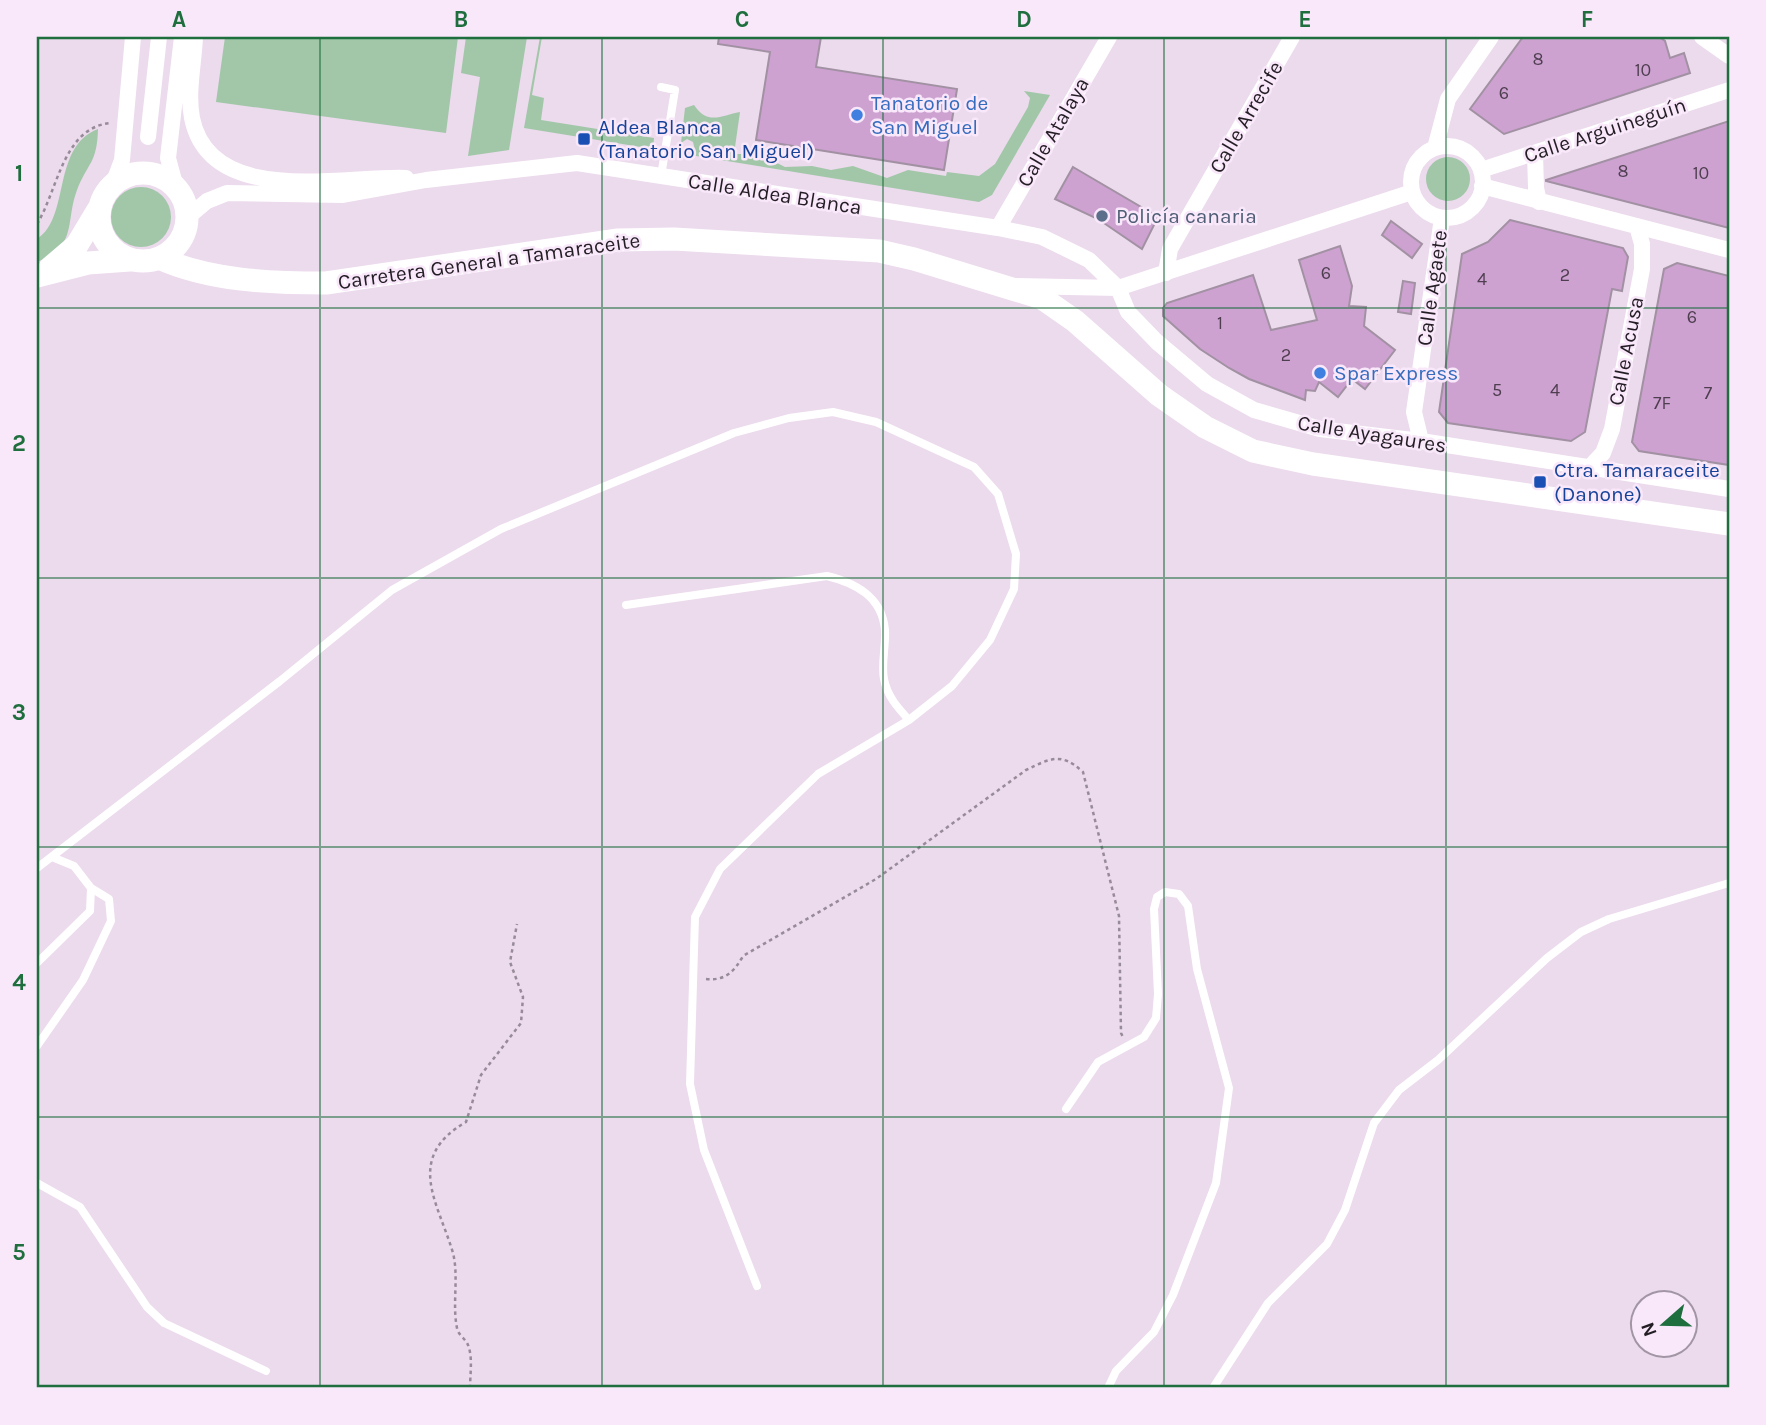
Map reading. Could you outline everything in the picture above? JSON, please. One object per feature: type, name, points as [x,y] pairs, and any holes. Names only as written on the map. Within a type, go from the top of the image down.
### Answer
[{"type":"main road","points":[[136,173],[157,175],[175,184],[184,200],[188,217],[177,244],[159,258],[88,263],[37,275],[67,256],[113,184],[136,173]]},
{"type":"main road","points":[[98,210],[102,237],[110,248],[130,260]]},
{"type":"main road","name":"Carretera General a Tamaraceite","points":[[188,217],[189,238],[199,257],[217,270],[235,277]]},
{"type":"main road","name":"Carretera General a Tamaraceite","points":[[159,258],[182,269],[235,277],[326,283],[457,266],[566,246],[618,240],[674,239],[879,251],[1042,298],[1058,307],[1159,396],[1205,427],[1253,451],[1313,464],[1729,524]]},
{"type":"street","points":[[113,184],[122,160],[133,37]]},
{"type":"street","points":[[148,137],[159,37]]},
{"type":"street","points":[[175,184],[168,158],[182,37]]},
{"type":"street","name":"Calle Aldea Blanca","points":[[195,37],[192,120],[207,148],[230,169],[301,182],[393,178],[426,180]]},
{"type":"street","name":"Calle Atalaya","points":[[998,228],[1109,37]]},
{"type":"street","name":"Calle Arrecife","points":[[1166,273],[1170,249],[1292,37]]},
{"type":"street","points":[[1435,148],[1447,99],[1491,37]]},
{"type":"street","points":[[1702,37],[1729,57]]},
{"type":"street","name":"Calle Arguineguín","points":[[1482,178],[1535,153],[1729,90]]},
{"type":"street","points":[[1048,141],[1065,138]]},
{"type":"street","points":[[1482,178],[1479,197],[1464,214],[1442,218],[1423,209],[1412,192],[1413,170],[1425,153],[1435,148],[1457,148],[1467,153],[1482,178],[1539,201],[1729,250]]},
{"type":"street","points":[[1535,153],[1539,201]]},
{"type":"street","name":"Calle Aldea Blanca","points":[[188,217],[207,201],[227,193],[343,195],[426,180],[577,163],[998,228]]},
{"type":"street","points":[[1005,286],[1118,288],[1412,192]]},
{"type":"street","name":"Calle Agaete","points":[[1421,442],[1414,412],[1442,218]]},
{"type":"street","name":"Calle Acusa","points":[[1588,469],[1603,453],[1612,429],[1642,269],[1642,244],[1637,226]]},
{"type":"street","name":"Calle Ayagaures","points":[[998,228],[1042,237],[1088,260],[1118,288],[1129,312],[1157,342],[1207,384],[1254,410],[1320,429],[1729,489]]},
{"type":"lane","points":[[661,87],[675,90],[662,176]]},
{"type":"lane","points":[[37,868],[392,590],[501,529],[734,433],[789,418],[833,412],[876,422],[974,467],[998,494],[1016,554],[1014,589],[990,640],[952,686],[909,720],[818,774],[720,869],[695,917],[690,1084],[704,1150],[757,1286]]},
{"type":"lane","points":[[625,605],[827,576],[852,582],[877,603],[885,629],[883,678],[892,701],[909,720]]},
{"type":"lane","points":[[37,1046],[83,980],[111,921],[110,899],[90,888],[74,866],[52,856]]},
{"type":"lane","points":[[1213,1388],[1268,1303],[1327,1244],[1345,1210],[1374,1123],[1399,1090],[1438,1060],[1547,958],[1581,932],[1609,919],[1729,883]]},
{"type":"lane","points":[[37,962],[90,911],[90,888]]},
{"type":"lane","points":[[1066,1109],[1098,1062],[1144,1037],[1156,1018],[1158,994],[1154,909],[1157,897],[1165,892],[1179,894],[1188,906],[1197,969],[1229,1088],[1216,1183],[1160,1320],[1136,1353],[1116,1371],[1108,1388]]},
{"type":"lane","points":[[37,1183],[80,1207],[146,1307],[164,1323],[266,1371]]},
{"type":"path","points":[[37,224],[79,135],[99,124],[125,122]]},
{"type":"path","points":[[693,977],[715,979],[734,972],[743,956],[876,879],[1026,770],[1051,758],[1070,761],[1083,772],[1119,916],[1121,1033],[1130,1044]]},
{"type":"path","points":[[470,1388],[468,1346],[457,1330],[454,1255],[432,1200],[429,1171],[433,1154],[451,1131],[466,1122],[481,1075],[521,1023],[523,997],[510,962],[517,923]]},
{"type":"green space","points":[[225,37],[458,37],[446,133],[216,102]]},
{"type":"green space","points":[[466,37],[527,37],[509,150],[468,156],[480,77],[461,73]]},
{"type":"green space","points":[[540,37],[532,95],[544,98],[541,120],[654,138],[653,149],[524,128]]},
{"type":"green space","points":[[1024,91],[1050,95],[992,195],[979,202],[690,155],[695,150],[693,142],[687,139],[681,143],[685,108],[694,105],[705,115],[716,118],[740,112],[734,154],[759,154],[785,167],[812,166],[831,170],[853,166],[887,178],[908,170],[946,176],[947,172],[979,176],[995,164],[1028,107],[1030,98]]},
{"type":"green space","points":[[98,129],[94,156],[77,190],[65,241],[50,256],[37,262],[37,239],[47,229],[54,215],[73,151],[83,138]]},
{"type":"green space","points":[[1448,157],[1464,163],[1470,179],[1464,195],[1448,201],[1432,195],[1426,179],[1432,163]]},
{"type":"green space","points":[[135,187],[147,187],[166,200],[171,217],[169,229],[158,242],[147,247],[135,247],[116,234],[111,223],[111,211],[124,192]]},
{"type":"building","name":"Tanatorio de San Miguel","points":[[719,37],[821,37],[816,67],[957,89],[944,170],[756,140],[770,52],[718,44]]},
{"type":"building","points":[[1523,37],[1659,37],[1665,41],[1670,58],[1684,53],[1690,73],[1504,134],[1470,109]]},
{"type":"building","points":[[1729,121],[1729,228],[1546,181],[1546,180]]},
{"type":"building","points":[[1073,167],[1158,217],[1142,249],[1098,219],[1055,199]]},
{"type":"building","points":[[1510,220],[1623,248],[1628,257],[1622,291],[1612,289],[1585,432],[1571,441],[1448,423],[1439,412],[1462,254],[1488,242]]},
{"type":"building","points":[[1391,221],[1422,244],[1412,258],[1382,235]]},
{"type":"building","points":[[1340,246],[1352,286],[1349,306],[1366,307],[1364,326],[1395,350],[1365,389],[1352,379],[1338,397],[1319,382],[1315,391],[1306,390],[1305,400],[1249,379],[1229,368],[1200,349],[1163,316],[1163,308],[1167,303],[1253,275],[1271,330],[1317,320],[1299,260]]},
{"type":"building","points":[[1677,263],[1729,276],[1729,465],[1639,451],[1632,442],[1664,269]]},
{"type":"building","points":[[1403,281],[1415,283],[1411,314],[1398,312]]},
{"type":"place","name":"Tanatorio de San Miguel","points":[[857,115]]},
{"type":"place","name":"Aldea Blanca (Tanatorio San Miguel)","points":[[584,139]]},
{"type":"place","name":"Policía canaria","points":[[1102,216]]},
{"type":"place","name":"Spar Express","points":[[1320,373]]},
{"type":"place","name":"Ctra. Tamaraceite (Danone)","points":[[1540,482]]}]
